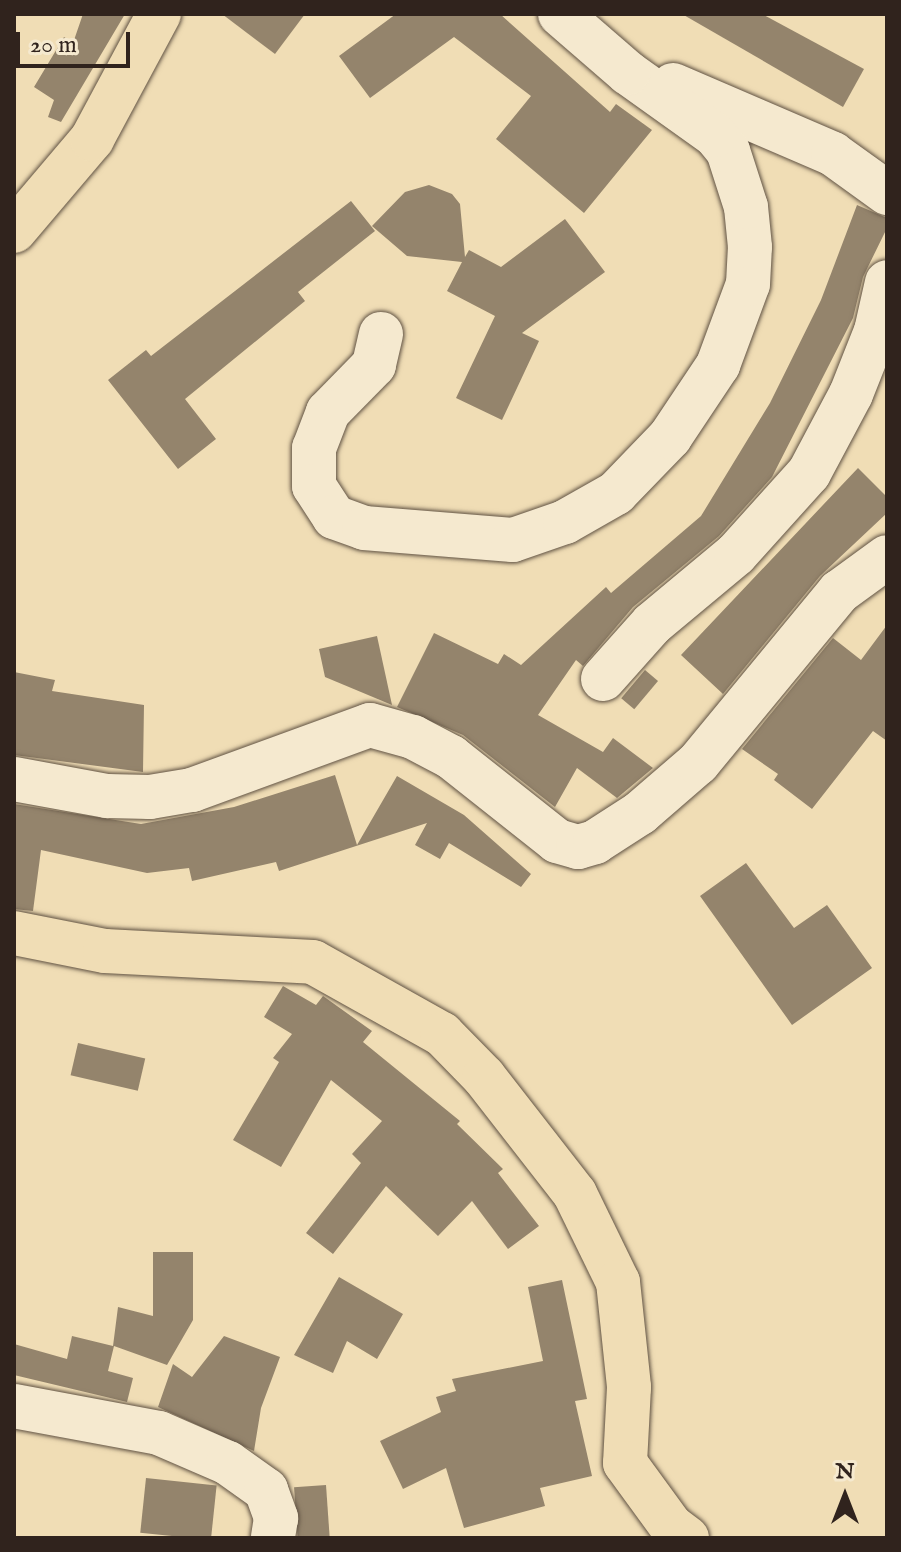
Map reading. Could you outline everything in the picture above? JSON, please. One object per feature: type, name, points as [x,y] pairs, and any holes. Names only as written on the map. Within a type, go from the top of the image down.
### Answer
[{"type":"main road","points":[[14,231],[92,139],[159,14]]},
{"type":"main road","points":[[14,933],[105,951],[313,962],[442,1034],[484,1077],[575,1194],[618,1282],[629,1387],[625,1463],[671,1526],[687,1538]]},
{"type":"street","points":[[381,334],[374,365],[328,412],[314,448],[314,486],[334,517],[364,528],[513,540],[565,522],[616,493],[670,437],[718,365],[739,319],[748,284],[746,207],[728,151],[715,135],[628,73],[560,14]]},
{"type":"street","points":[[628,73],[676,85],[786,131],[833,154],[887,193]]},
{"type":"street","points":[[603,679],[652,624],[736,554],[809,473],[851,394],[876,331],[887,282]]},
{"type":"street","points":[[14,779],[107,796],[150,797],[192,790],[370,725],[413,737],[451,757],[557,841],[578,847],[621,827],[698,763],[839,592],[887,557]]},
{"type":"street","points":[[14,1406],[159,1433],[228,1463],[266,1490],[276,1518],[273,1538]]},
{"type":"building","points":[[83,14],[125,14],[61,122],[48,117],[54,100],[34,87],[64,37],[73,43]]},
{"type":"building","points":[[222,14],[305,14],[275,54]]},
{"type":"building","points":[[396,14],[500,14],[610,112],[616,104],[652,130],[584,213],[496,139],[531,96],[454,37],[370,98],[339,56]]},
{"type":"building","points":[[682,14],[762,14],[864,69],[843,107]]},
{"type":"building","points":[[429,185],[452,194],[460,204],[465,257],[469,250],[501,267],[565,219],[605,272],[522,333],[539,341],[502,420],[456,398],[495,316],[447,291],[462,262],[407,256],[372,226],[405,192]]},
{"type":"building","points":[[351,201],[375,231],[298,292],[305,301],[185,399],[216,439],[178,469],[108,380],[146,350],[151,356]]},
{"type":"building","points":[[857,205],[887,218],[887,228],[863,277],[853,318],[772,477],[719,536],[633,607],[583,666],[576,660],[538,715],[603,752],[613,738],[653,768],[617,798],[577,768],[555,807],[463,735],[397,707],[434,633],[498,664],[504,654],[521,665],[606,587],[611,593],[701,516],[770,403],[821,300]]},
{"type":"building","points":[[858,468],[887,497],[887,513],[820,576],[723,694],[681,655]]},
{"type":"building","points":[[887,625],[887,741],[873,731],[812,809],[774,780],[778,774],[742,749],[833,638],[861,660]]},
{"type":"building","points":[[377,636],[392,705],[325,677],[319,649]]},
{"type":"building","points":[[645,670],[658,681],[634,709],[621,698]]},
{"type":"building","points":[[14,672],[55,680],[52,691],[144,705],[143,772],[14,755]]},
{"type":"building","points":[[335,775],[357,845],[397,776],[464,815],[531,874],[521,887],[449,843],[440,859],[415,845],[427,823],[279,871],[276,862],[192,881],[189,868],[147,873],[41,850],[33,911],[14,909],[14,804],[141,824],[234,807]]},
{"type":"building","points":[[746,863],[794,928],[827,905],[872,968],[792,1025],[700,896]]},
{"type":"building","points":[[283,986],[316,1005],[323,996],[372,1031],[363,1042],[460,1121],[457,1124],[503,1169],[498,1173],[539,1226],[508,1249],[472,1201],[438,1236],[386,1186],[333,1254],[306,1233],[361,1163],[352,1154],[382,1121],[331,1080],[281,1167],[233,1140],[279,1062],[273,1058],[292,1034],[264,1017]]},
{"type":"building","points":[[78,1043],[145,1059],[138,1091],[71,1075]]},
{"type":"building","points":[[153,1252],[193,1252],[193,1320],[167,1365],[114,1346],[108,1371],[133,1378],[127,1402],[14,1375],[14,1344],[67,1359],[72,1336],[113,1346],[118,1307],[153,1316]]},
{"type":"building","points":[[339,1277],[403,1314],[377,1359],[347,1341],[333,1373],[294,1355]]},
{"type":"building","points":[[562,1280],[587,1399],[575,1401],[592,1476],[540,1488],[545,1506],[464,1528],[446,1468],[403,1489],[380,1441],[441,1412],[436,1397],[456,1391],[452,1379],[543,1361],[528,1287]]},
{"type":"building","points":[[224,1336],[280,1357],[261,1408],[254,1451],[158,1407],[173,1364],[192,1377]]},
{"type":"building","points":[[146,1478],[217,1485],[211,1538],[140,1533]]},
{"type":"building","points":[[326,1485],[330,1538],[298,1538],[294,1487]]}]
